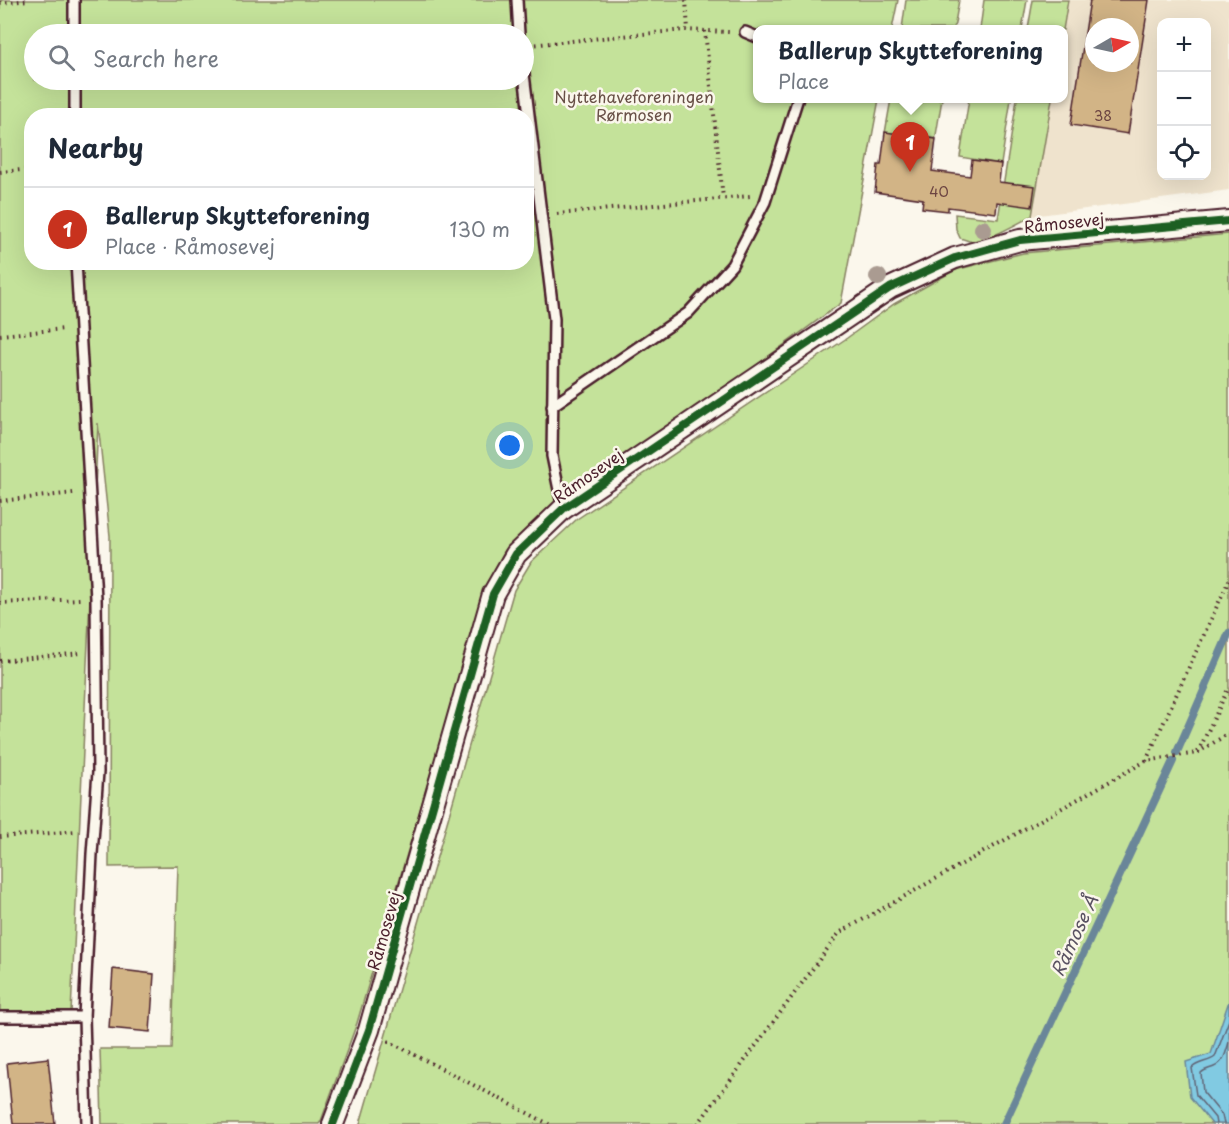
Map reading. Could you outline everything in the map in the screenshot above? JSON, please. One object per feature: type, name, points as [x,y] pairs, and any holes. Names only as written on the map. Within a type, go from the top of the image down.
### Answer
[{"type":"street","name":"Råmosevej","points":[[333,1124],[369,1030],[493,594],[516,554],[563,509],[890,288],[955,258],[1020,240],[1229,221]]},
{"type":"lane","points":[[74,0],[74,24]]},
{"type":"lane","points":[[517,0],[518,24]]},
{"type":"lane","points":[[745,32],[753,35]]},
{"type":"lane","points":[[75,90],[75,108]]},
{"type":"lane","points":[[526,90],[528,108]]},
{"type":"lane","points":[[552,406],[688,313],[732,265],[765,202],[797,103]]},
{"type":"lane","points":[[534,157],[554,319],[552,456],[563,509]]},
{"type":"lane","points":[[76,270],[96,598],[97,651],[98,772],[84,1017],[87,1124]]},
{"type":"lane","points":[[0,1017],[84,1017]]},
{"type":"path","points":[[0,3],[29,0]]},
{"type":"path","points":[[686,0],[688,30]]},
{"type":"path","points":[[534,45],[688,30],[745,32]]},
{"type":"path","points":[[705,31],[723,198]]},
{"type":"path","points":[[0,172],[24,170]]},
{"type":"path","points":[[541,215],[767,195]]},
{"type":"path","points":[[0,335],[80,328]]},
{"type":"path","points":[[0,501],[89,492]]},
{"type":"path","points":[[1146,761],[1229,580]]},
{"type":"path","points":[[0,603],[96,598]]},
{"type":"path","points":[[0,661],[97,651]]},
{"type":"path","points":[[1197,753],[1229,687]]},
{"type":"path","points":[[698,1124],[839,933],[1146,761],[1197,753],[1229,733]]},
{"type":"path","points":[[0,837],[94,830]]},
{"type":"path","points":[[369,1030],[549,1124]]},
{"type":"shaded area","points":[[1068,0],[1229,0],[1229,190],[1032,216],[1051,103],[1068,103],[1068,25],[1064,25]]},
{"type":"green space","name":"Nyttehaveforeningen Rørmosen","points":[[0,0],[898,0],[893,25],[753,25],[753,103],[878,103],[841,303],[505,550],[487,583],[357,1023],[319,1124],[102,1124],[100,1049],[172,1049],[178,866],[109,867],[110,536],[98,423],[71,1013],[0,1020]]},
{"type":"green space","points":[[906,0],[959,0],[955,25],[903,25]]},
{"type":"green space","points":[[984,0],[1027,0],[1023,25],[981,25]]},
{"type":"green space","points":[[1033,0],[1068,0],[1064,25],[1029,25]]},
{"type":"green space","points":[[890,103],[941,103],[935,141],[885,133]]},
{"type":"green space","points":[[968,103],[1010,103],[1001,164],[960,157]]},
{"type":"green space","points":[[1016,103],[1051,103],[1032,216],[984,239],[969,241],[960,238],[956,229],[955,214],[998,219]]},
{"type":"green space","points":[[1229,234],[1229,1124],[360,1124],[514,590],[531,562],[577,519],[894,304],[955,270],[1023,253]]},
{"type":"water","points":[[1229,1001],[1229,1124],[1212,1124],[1190,1097],[1186,1062],[1211,1054]]},
{"type":"building","points":[[1090,0],[1149,0],[1139,64],[1139,18],[1087,18]]},
{"type":"building","points":[[1085,33],[1085,72],[1138,72],[1128,134],[1071,125]]},
{"type":"building","points":[[885,132],[936,139],[932,171],[970,176],[972,160],[1001,164],[999,182],[1035,186],[1032,207],[997,202],[996,213],[948,207],[948,211],[922,208],[923,199],[875,192]]},
{"type":"building","points":[[113,969],[154,974],[150,1032],[109,1028]]},
{"type":"building","points":[[48,1058],[55,1124],[13,1124],[7,1063]]},
{"type":"waterway","name":"Råmose Å","points":[[1177,752],[1229,633]]},
{"type":"waterway","name":"Råmose Å","points":[[1004,1124],[1173,761]]},
{"type":"cycle path","points":[[333,1124],[369,1030],[493,594],[516,554],[563,509],[890,288],[955,258],[1020,240],[1229,221]]},
{"type":"place","name":"Ballerup Skytteforening","points":[[910,172]]}]
